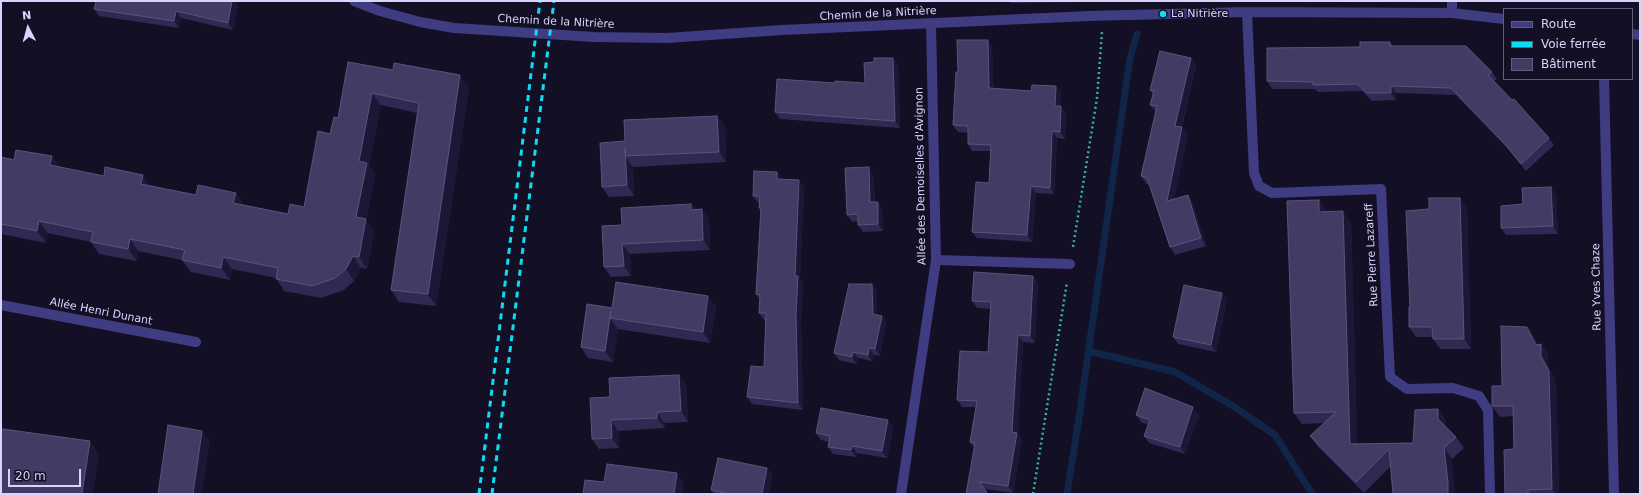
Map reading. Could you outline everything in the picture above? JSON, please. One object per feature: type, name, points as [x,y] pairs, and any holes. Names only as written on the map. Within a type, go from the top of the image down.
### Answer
[{"type":"street","name":"Chemin de la Nitrière","points":[[354,1],[380,11],[420,22],[454,28],[594,37],[667,38],[782,30],[1128,14],[1247,12],[1452,13],[1503,19]]},
{"type":"street","points":[[1452,1],[1452,13]]},
{"type":"street","name":"Rue Pierre Lazareff","points":[[1247,12],[1254,173],[1259,186],[1272,193],[1381,189],[1390,377],[1407,389],[1453,388],[1479,396],[1488,410],[1490,494]]},
{"type":"street","name":"Allée des Demoiselles d'Avignon","points":[[901,494],[936,260],[931,24]]},
{"type":"street","name":"Rue Yves Chaze","points":[[1604,80],[1614,494]]},
{"type":"street","points":[[936,260],[1070,264]]},
{"type":"street","name":"Allée Henri Dunant","points":[[1,305],[196,342]]},
{"type":"building","points":[[96,1],[232,1],[228,23],[176,11],[174,21],[94,9]]},
{"type":"building","points":[[957,40],[988,40],[989,88],[1031,91],[1032,85],[1056,86],[1055,106],[1061,106],[1060,132],[1052,131],[1050,188],[1031,186],[1027,235],[972,232],[976,182],[989,183],[991,145],[968,144],[968,126],[953,125],[956,72],[958,72]]},
{"type":"building","points":[[1360,42],[1390,42],[1390,46],[1466,46],[1492,72],[1488,75],[1512,100],[1514,99],[1549,138],[1521,164],[1504,143],[1451,88],[1391,86],[1391,93],[1367,93],[1357,84],[1313,85],[1313,82],[1267,81],[1267,48],[1360,47]]},
{"type":"building","points":[[1160,51],[1191,58],[1175,126],[1182,127],[1167,201],[1188,195],[1201,238],[1170,247],[1147,178],[1141,176],[1157,106],[1150,105],[1154,91],[1150,90]]},
{"type":"building","points":[[874,58],[893,58],[895,121],[775,112],[777,79],[835,83],[835,81],[865,83],[864,63],[874,62]]},
{"type":"building","points":[[348,62],[393,70],[394,63],[460,75],[428,294],[391,290],[419,103],[372,93],[359,161],[367,163],[356,217],[366,219],[359,257],[353,256],[346,269],[335,278],[312,286],[276,279],[278,268],[223,257],[221,268],[182,260],[185,250],[130,239],[128,249],[91,242],[93,232],[39,221],[37,231],[1,224],[1,157],[14,160],[16,150],[52,156],[50,165],[104,176],[105,167],[143,175],[141,184],[196,195],[198,185],[236,193],[233,203],[288,214],[290,204],[304,207],[318,131],[330,134],[334,117],[338,118]]},
{"type":"building","points":[[717,116],[719,152],[625,156],[627,185],[602,187],[600,143],[625,141],[624,120]]},
{"type":"building","points":[[869,167],[870,202],[878,202],[878,224],[858,225],[858,214],[847,215],[845,168]]},
{"type":"building","points":[[754,171],[777,172],[777,179],[799,180],[795,276],[798,276],[796,314],[798,403],[747,397],[751,366],[764,367],[766,313],[759,313],[760,295],[756,294],[761,208],[759,208],[760,196],[753,196]]},
{"type":"building","points":[[1551,187],[1553,226],[1501,228],[1501,206],[1523,204],[1522,188]]},
{"type":"building","points":[[1429,198],[1460,198],[1464,339],[1433,339],[1432,327],[1409,327],[1410,307],[1406,211],[1429,209]]},
{"type":"building","points":[[1319,200],[1319,212],[1343,211],[1350,444],[1413,443],[1415,410],[1438,409],[1438,419],[1456,437],[1444,448],[1448,494],[1393,494],[1389,449],[1356,482],[1310,436],[1336,412],[1294,413],[1287,201]]},
{"type":"building","points":[[691,204],[691,210],[702,209],[703,240],[622,244],[624,266],[604,267],[602,226],[622,225],[621,208]]},
{"type":"building","points":[[974,272],[1033,276],[1030,336],[1018,335],[1012,432],[1017,433],[1008,486],[979,482],[988,494],[966,494],[975,443],[970,442],[977,401],[957,400],[960,351],[988,352],[991,302],[972,301]]},
{"type":"building","points":[[616,282],[708,296],[703,332],[610,318],[611,311],[605,351],[581,347],[587,304],[612,308]]},
{"type":"building","points":[[849,284],[872,284],[873,314],[882,316],[875,349],[869,348],[868,355],[853,352],[852,357],[834,353]]},
{"type":"building","points":[[1184,285],[1222,293],[1211,345],[1173,337]]},
{"type":"building","points":[[1501,326],[1527,327],[1536,345],[1541,344],[1541,356],[1549,371],[1552,489],[1528,490],[1528,494],[1505,494],[1504,450],[1514,449],[1513,406],[1492,406],[1492,386],[1502,386]]},
{"type":"building","points":[[679,375],[681,411],[657,412],[657,418],[611,420],[612,438],[592,439],[590,398],[610,397],[609,378]]},
{"type":"building","points":[[1145,388],[1193,407],[1180,447],[1144,436],[1150,420],[1136,415]]},
{"type":"building","points":[[821,408],[888,420],[882,451],[852,446],[851,450],[828,447],[830,436],[816,433]]},
{"type":"building","points":[[168,425],[202,431],[193,494],[158,494]]},
{"type":"building","points":[[3,429],[90,441],[82,494],[1,494],[1,430],[4,431]]},
{"type":"building","points":[[718,458],[767,468],[762,494],[730,494],[711,490]]},
{"type":"building","points":[[607,464],[677,473],[674,494],[583,494],[585,480],[604,482]]},
{"type":"waterway","points":[[1067,494],[1130,58],[1137,34]]},
{"type":"waterway","points":[[1089,351],[1175,372],[1233,406],[1275,435],[1312,494]]},
{"type":"railway","points":[[479,494],[540,1]]},
{"type":"railway","points":[[492,494],[554,1]]},
{"type":"place","name":"La Nitrière","points":[[1163,14]]}]
